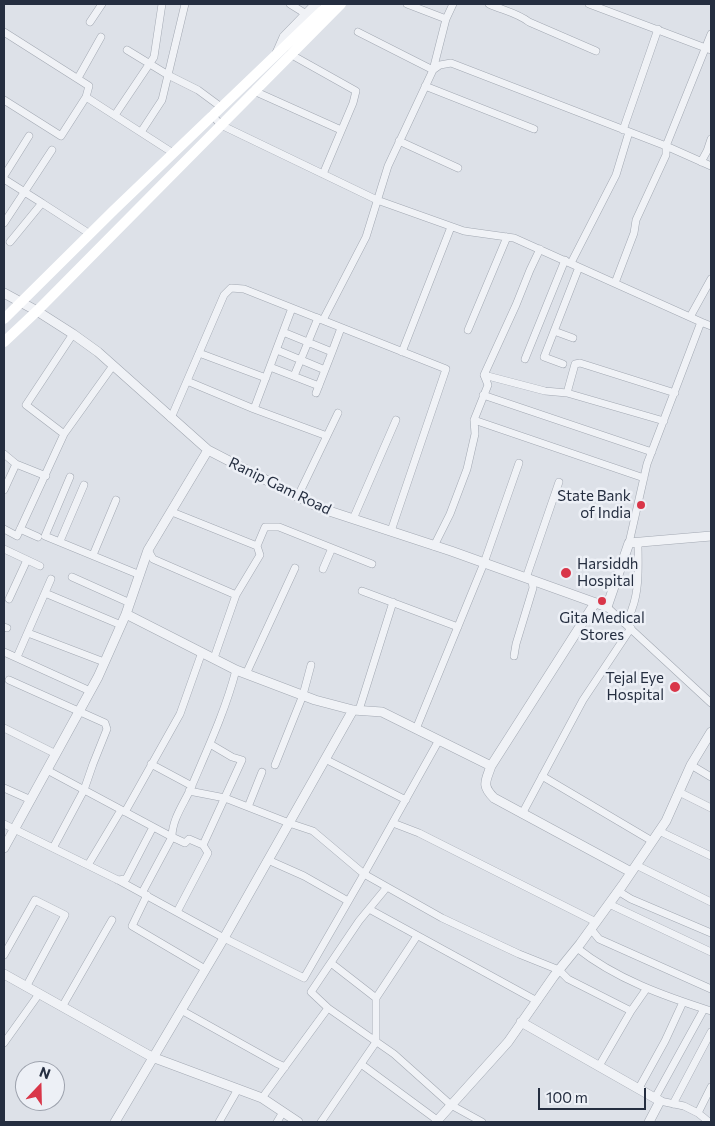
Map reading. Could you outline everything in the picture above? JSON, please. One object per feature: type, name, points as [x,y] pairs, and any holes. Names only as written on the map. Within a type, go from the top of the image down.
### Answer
[{"type":"main road","points":[[4,342],[38,311],[254,92],[290,54],[297,42],[328,4]]},
{"type":"main road","points":[[4,319],[277,53],[297,42],[341,4]]},
{"type":"street","points":[[90,22],[102,4]]},
{"type":"street","points":[[114,115],[154,57],[162,4]]},
{"type":"street","points":[[141,132],[162,100],[185,4]]},
{"type":"street","points":[[290,4],[306,14]]},
{"type":"street","points":[[277,53],[284,37],[316,4]]},
{"type":"street","points":[[290,54],[301,49],[348,4]]},
{"type":"street","points":[[407,4],[446,19]]},
{"type":"street","points":[[294,376],[309,341],[366,237],[388,166],[433,70],[446,19],[453,4]]},
{"type":"street","points":[[489,4],[523,17],[529,22],[596,51]]},
{"type":"street","points":[[589,4],[709,49]]},
{"type":"street","points":[[525,358],[616,175],[626,131],[658,29]]},
{"type":"street","points":[[4,32],[89,86],[86,97],[61,136],[4,100]]},
{"type":"street","points":[[358,32],[433,70]]},
{"type":"street","points":[[615,283],[634,233],[636,220],[666,155],[666,146],[709,49],[711,34]]},
{"type":"street","points":[[78,78],[102,37]]},
{"type":"street","points":[[127,50],[168,75],[198,90],[221,107]]},
{"type":"street","points":[[290,54],[356,92],[323,174]]},
{"type":"street","points":[[433,70],[440,65],[451,63],[666,146],[711,166]]},
{"type":"street","points":[[425,86],[534,129]]},
{"type":"street","points":[[254,92],[341,130]]},
{"type":"street","points":[[86,97],[173,153]]},
{"type":"street","points":[[212,115],[221,125],[376,200],[464,232],[514,238],[711,326]]},
{"type":"street","points":[[29,136],[4,177],[90,234]]},
{"type":"street","points":[[701,162],[711,139]]},
{"type":"street","points":[[399,142],[458,168]]},
{"type":"street","points":[[4,223],[52,150]]},
{"type":"street","points":[[10,242],[42,203]]},
{"type":"street","points":[[402,352],[451,227]]},
{"type":"street","points":[[468,330],[507,237]]},
{"type":"street","points":[[434,546],[450,514],[467,469],[475,434],[474,420],[488,385],[484,375],[540,249]]},
{"type":"street","points":[[562,364],[544,357],[554,331],[572,263]]},
{"type":"street","points":[[690,316],[711,279]]},
{"type":"street","points":[[171,418],[224,295],[231,288],[244,289],[446,369],[391,531]]},
{"type":"street","name":"Ranip Gam Road","points":[[4,293],[38,311],[98,352],[112,367],[208,450],[320,508],[607,607]]},
{"type":"street","points":[[254,409],[292,308]]},
{"type":"street","points":[[701,322],[652,452],[644,478],[634,542],[607,607],[711,703]]},
{"type":"street","points":[[270,367],[294,376],[317,389],[341,328]]},
{"type":"street","points":[[554,331],[573,338]]},
{"type":"street","points":[[284,332],[332,352]]},
{"type":"street","points":[[64,434],[26,405],[73,334]]},
{"type":"street","points":[[277,350],[325,370]]},
{"type":"street","points":[[199,353],[266,378]]},
{"type":"street","points":[[567,393],[575,364],[580,363],[675,393]]},
{"type":"street","points":[[4,529],[17,536],[64,434],[112,367]]},
{"type":"street","points":[[484,375],[545,391],[567,393],[664,421]]},
{"type":"street","points":[[187,381],[254,409],[327,436]]},
{"type":"street","points":[[483,395],[652,452]]},
{"type":"street","points":[[298,496],[338,413]]},
{"type":"street","points":[[353,519],[396,420]]},
{"type":"street","points":[[474,420],[644,478]]},
{"type":"street","points":[[4,848],[90,691],[126,614],[148,550],[208,450]]},
{"type":"street","points":[[4,454],[16,464],[46,476]]},
{"type":"street","points":[[416,729],[484,563],[519,463]]},
{"type":"street","points":[[4,490],[16,464]]},
{"type":"street","points":[[70,477],[45,536],[140,575]]},
{"type":"street","points":[[514,656],[534,588],[529,579],[559,482]]},
{"type":"street","points":[[60,541],[84,485]]},
{"type":"street","points":[[93,555],[116,500]]},
{"type":"street","points":[[172,512],[257,546]]},
{"type":"street","points":[[214,658],[236,595],[260,554],[257,546],[265,528],[279,527],[372,564]]},
{"type":"street","points":[[20,529],[38,537]]},
{"type":"street","points":[[634,542],[711,536]]},
{"type":"street","points":[[624,622],[632,609],[638,576],[634,542]]},
{"type":"street","points":[[323,569],[332,548]]},
{"type":"street","points":[[4,549],[40,566]]},
{"type":"street","points":[[148,550],[154,559],[236,595]]},
{"type":"street","points":[[8,599],[27,560]]},
{"type":"street","points":[[246,674],[295,568]]},
{"type":"street","points":[[72,577],[130,603]]},
{"type":"street","points":[[17,657],[51,579]]},
{"type":"street","points":[[362,591],[458,627]]},
{"type":"street","points":[[45,593],[121,625]]},
{"type":"street","points":[[115,1122],[224,938],[325,759],[356,710],[393,602]]},
{"type":"street","points":[[595,603],[491,766],[485,783],[487,791],[494,798],[522,814],[633,869],[711,902]]},
{"type":"street","points":[[126,614],[236,670],[303,695],[356,710],[382,712],[491,766]]},
{"type":"street","points":[[522,814],[582,700],[631,628]]},
{"type":"street","points":[[28,633],[104,662]]},
{"type":"street","points":[[4,652],[90,691]]},
{"type":"street","points":[[88,865],[123,811],[180,714],[202,652]]},
{"type":"street","points":[[275,766],[303,695],[311,664]]},
{"type":"street","points":[[205,968],[132,926],[172,837],[174,824],[210,744],[228,698],[236,670]]},
{"type":"street","points":[[9,680],[104,723],[107,729],[84,790],[53,848]]},
{"type":"street","points":[[4,728],[56,754]]},
{"type":"street","points":[[361,1064],[437,1121],[508,1042],[609,904],[666,821],[691,766],[708,744],[711,732]]},
{"type":"street","points":[[304,978],[440,740]]},
{"type":"street","points":[[203,845],[242,760],[232,757],[210,744]]},
{"type":"street","points":[[325,759],[406,800]]},
{"type":"street","points":[[151,764],[190,788],[224,798],[313,831],[364,874],[442,918],[519,954],[559,970],[568,979],[631,1011]]},
{"type":"street","points":[[691,766],[711,777]]},
{"type":"street","points":[[48,770],[172,837],[185,843],[189,839],[203,845],[208,853],[177,912]]},
{"type":"street","points":[[248,807],[262,772]]},
{"type":"street","points":[[542,776],[652,841]]},
{"type":"street","points":[[4,788],[31,800]]},
{"type":"street","points":[[679,792],[711,808]]},
{"type":"street","points":[[393,823],[419,833],[594,925],[599,939],[711,989]]},
{"type":"street","points":[[4,824],[118,880],[224,938],[304,978],[311,992],[328,1008],[394,1054],[452,1105],[482,1122]]},
{"type":"street","points":[[118,880],[126,879],[154,827]]},
{"type":"street","points":[[659,831],[711,856]]},
{"type":"street","points":[[268,860],[304,876],[348,901]]},
{"type":"street","points":[[311,992],[387,887]]},
{"type":"street","points":[[618,891],[631,899],[711,933]]},
{"type":"street","points":[[4,955],[35,900],[65,915],[26,987]]},
{"type":"street","points":[[609,904],[711,952]]},
{"type":"street","points":[[369,910],[537,1001]]},
{"type":"street","points":[[62,1007],[112,920]]},
{"type":"street","points":[[321,1122],[376,1042],[376,998],[417,936]]},
{"type":"street","points":[[577,948],[594,962],[647,988],[708,1010],[658,1099],[649,1122]]},
{"type":"street","points":[[331,962],[376,998]]},
{"type":"street","points":[[4,974],[152,1057],[262,1098],[298,1122]]},
{"type":"street","points":[[599,1066],[631,1011],[647,988]]},
{"type":"street","points":[[4,1043],[38,994]]},
{"type":"street","points":[[639,1088],[665,1042],[683,1002]]},
{"type":"street","points":[[262,1098],[328,1008]]},
{"type":"street","points":[[180,1010],[276,1064],[285,1066]]},
{"type":"street","points":[[521,1022],[658,1099],[684,1106],[698,1113],[709,1122]]},
{"type":"street","points":[[673,1104],[711,1032]]},
{"type":"street","points":[[698,1113],[711,1087]]},
{"type":"street","points":[[219,1122],[238,1088]]},
{"type":"street","points":[[277,1122],[282,1112]]},
{"type":"place","name":"State Bank of India","points":[[641,505]]},
{"type":"place","name":"Harsiddh Hospital","points":[[566,573]]},
{"type":"place","name":"Gita Medical Stores","points":[[602,601]]},
{"type":"place","name":"Tejal Eye Hospital","points":[[675,687]]}]
